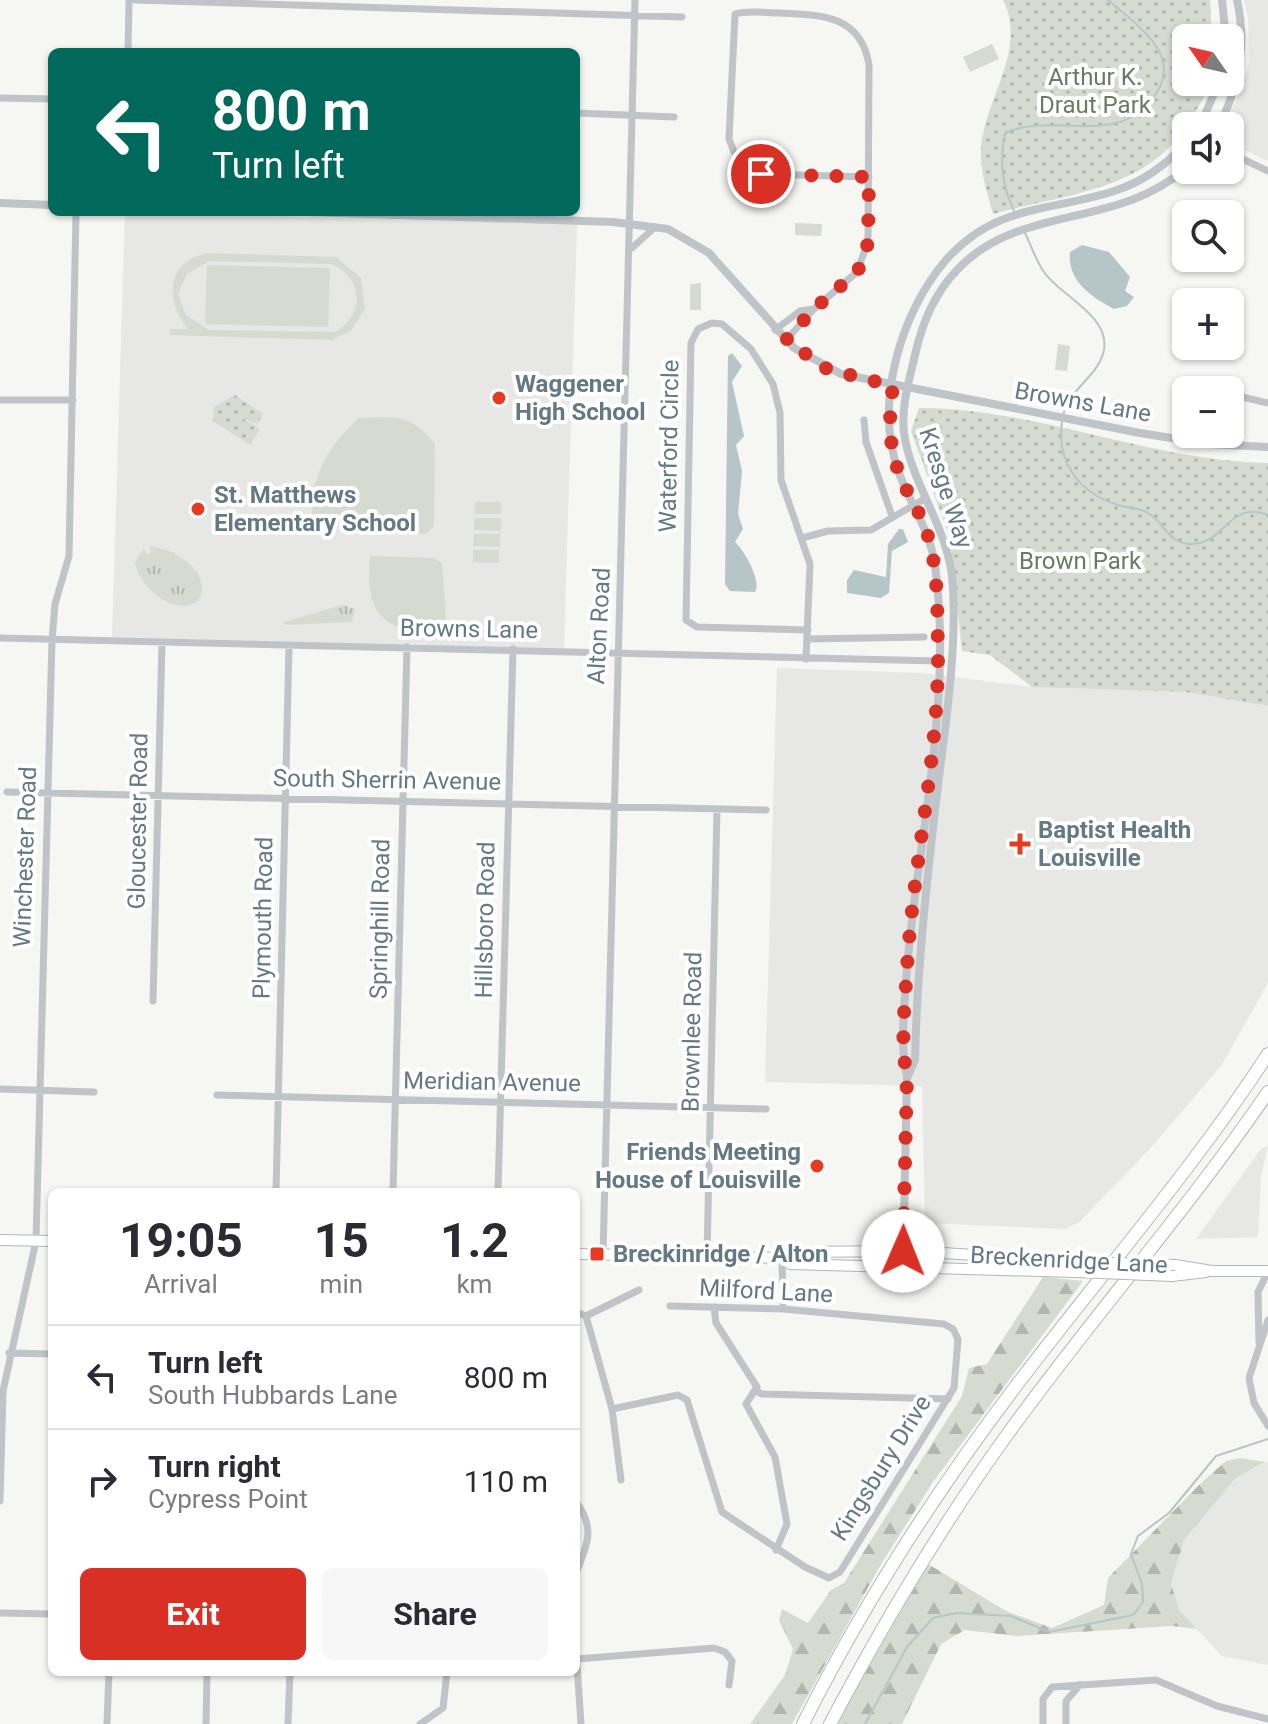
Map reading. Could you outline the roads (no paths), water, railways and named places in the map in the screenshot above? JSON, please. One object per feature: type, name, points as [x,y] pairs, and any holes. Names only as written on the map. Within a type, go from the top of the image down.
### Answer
[{"type":"highway","points":[[803,1724],[871,1597],[930,1505],[1019,1382],[1194,1158],[1268,1054]]},
{"type":"highway","points":[[830,1724],[897,1602],[1008,1433],[1170,1226],[1268,1092]]},
{"type":"main road","points":[[0,1240],[48,1241]]},
{"type":"main road","name":"Breckenridge Lane","points":[[580,1254],[784,1258],[791,1252],[903,1251],[1173,1270]]},
{"type":"main road","name":"Breckenridge Lane","points":[[784,1258],[790,1264],[1076,1272],[1268,1271]]},
{"type":"street","points":[[128,48],[129,0]]},
{"type":"street","points":[[135,0],[682,17]]},
{"type":"street","name":"Alton Road","points":[[603,1255],[612,806],[631,250],[635,0]]},
{"type":"street","points":[[1222,0],[1225,24]]},
{"type":"street","points":[[1225,112],[1233,95],[1241,54],[1242,24],[1237,0]]},
{"type":"street","points":[[786,340],[814,309],[847,282],[864,259],[868,242],[869,177],[867,47],[853,30],[830,17],[735,14],[729,139],[734,152],[761,174],[869,177]]},
{"type":"street","points":[[0,98],[48,99]]},
{"type":"street","points":[[580,113],[674,117]]},
{"type":"street","name":"Kresge Way","points":[[903,1266],[907,1077],[903,1059],[908,937],[936,728],[938,661],[935,565],[926,529],[893,453],[890,408],[908,321],[935,275],[961,246],[1001,220],[1027,210],[1131,185],[1158,170],[1172,156]]},
{"type":"street","points":[[1244,160],[1268,171]]},
{"type":"street","name":"Kresge Way","points":[[907,1077],[915,1060],[922,920],[946,729],[950,648],[950,564],[943,535],[926,498],[905,436],[907,389],[921,328],[939,293],[967,261],[1007,236],[1033,226],[1130,203],[1172,180]]},
{"type":"street","points":[[0,203],[48,205]]},
{"type":"street","name":"Winchester Road","points":[[0,1501],[3,1391],[36,1241],[52,640],[55,604],[69,556],[76,216]]},
{"type":"street","name":"Browns Lane","points":[[428,216],[613,222],[655,227],[679,234],[709,253],[775,330],[827,369],[907,389],[1047,416],[1172,434]]},
{"type":"street","points":[[631,250],[641,236],[655,227]]},
{"type":"street","points":[[775,330],[800,311],[814,309]]},
{"type":"street","name":"Waterford Circle","points":[[806,659],[808,635],[810,568],[781,480],[780,413],[773,384],[751,349],[722,324],[712,323],[698,329],[691,343],[686,617],[697,627],[808,635]]},
{"type":"street","points":[[1244,397],[1268,403]]},
{"type":"street","points":[[0,400],[73,400]]},
{"type":"street","points":[[864,420],[866,442],[892,516]]},
{"type":"street","name":"Browns Lane","points":[[1244,444],[1268,447]]},
{"type":"street","points":[[802,538],[828,531],[871,530],[926,498]]},
{"type":"street","points":[[808,635],[924,637]]},
{"type":"street","name":"Browns Lane","points":[[0,638],[938,661]]},
{"type":"street","name":"Gloucester Road","points":[[153,1001],[162,642]]},
{"type":"street","name":"Plymouth Road","points":[[276,1188],[289,645]]},
{"type":"street","name":"Springhill Road","points":[[393,1188],[407,647]]},
{"type":"street","name":"Hillsboro Road","points":[[498,1188],[513,649]]},
{"type":"street","name":"South Sherrin Avenue","points":[[7,792],[766,810]]},
{"type":"street","name":"Brownlee Road","points":[[707,1257],[717,809]]},
{"type":"street","points":[[0,1089],[94,1092]]},
{"type":"street","name":"Meridian Avenue","points":[[217,1095],[766,1109]]},
{"type":"street","points":[[783,1309],[784,1258]]},
{"type":"street","points":[[1259,1342],[1258,1292],[1268,1271]]},
{"type":"street","points":[[580,1314],[586,1316],[639,1290]]},
{"type":"street","name":"Milford Lane","points":[[670,1306],[783,1309],[944,1324],[953,1329]]},
{"type":"street","points":[[714,1307],[714,1318],[755,1383],[756,1391]]},
{"type":"street","points":[[586,1316],[612,1409],[621,1480]]},
{"type":"street","points":[[1268,1320],[1259,1342],[1249,1386],[1261,1418],[1268,1426]]},
{"type":"street","name":"Kingsbury Drive","points":[[776,1550],[824,1577],[833,1577],[840,1572],[954,1388],[958,1343],[953,1329]]},
{"type":"street","points":[[9,1353],[48,1354]]},
{"type":"street","points":[[612,1409],[678,1395],[687,1400],[722,1512],[776,1550],[787,1528],[786,1517],[770,1443],[746,1404],[747,1398],[756,1391]]},
{"type":"street","points":[[756,1391],[762,1394],[948,1399]]},
{"type":"street","points":[[580,1508],[589,1533],[580,1561]]},
{"type":"street","points":[[0,1613],[48,1614]]},
{"type":"street","points":[[580,1659],[714,1648],[725,1652],[732,1661],[729,1685]]},
{"type":"street","points":[[107,1724],[109,1676]]},
{"type":"street","points":[[206,1724],[207,1676]]},
{"type":"street","points":[[288,1724],[290,1676]]},
{"type":"street","points":[[420,1724],[443,1708],[447,1676]]},
{"type":"street","points":[[578,1676],[581,1724]]},
{"type":"street","points":[[1050,1688],[1156,1680],[1217,1706],[1268,1719]]},
{"type":"street","points":[[1066,1724],[1066,1701],[1082,1684]]},
{"type":"street","points":[[1050,1688],[1066,1701]]},
{"type":"street","points":[[1043,1724],[1042,1703],[1050,1688]]},
{"type":"waterway","points":[[1015,213],[1003,174],[1005,133],[1025,127],[1106,125],[1125,120],[1142,110],[1157,92],[1163,78],[1164,64],[1159,52],[1142,29],[1108,0]]},
{"type":"waterway","points":[[1025,233],[1044,272],[1094,318],[1104,341],[1099,363],[1070,399],[1063,416]]},
{"type":"waterway","points":[[1062,422],[1061,437],[1067,463],[1082,484],[1104,500],[1148,513],[1178,541],[1192,544],[1203,542],[1244,513],[1268,515]]},
{"type":"waterway","points":[[865,1724],[907,1647],[933,1618],[956,1613],[1011,1616],[1049,1632],[1133,1615],[1143,1602],[1142,1584],[1131,1554],[1138,1536],[1169,1513],[1216,1456],[1268,1439]]},
{"type":"place","name":"Waggener High School","points":[[499,398]]},
{"type":"place","name":"St. Matthews Elementary School","points":[[198,509]]},
{"type":"place","name":"Baptist Health Louisville","points":[[1020,844]]},
{"type":"place","name":"Friends Meeting House of Louisville","points":[[817,1166]]},
{"type":"place","name":"Breckinridge / Alton","points":[[597,1254]]},
{"type":"park label","name":"Arthur K. Draut Park","points":[[1095,91]]},
{"type":"park label","name":"Brown Park","points":[[1080,561]]}]
